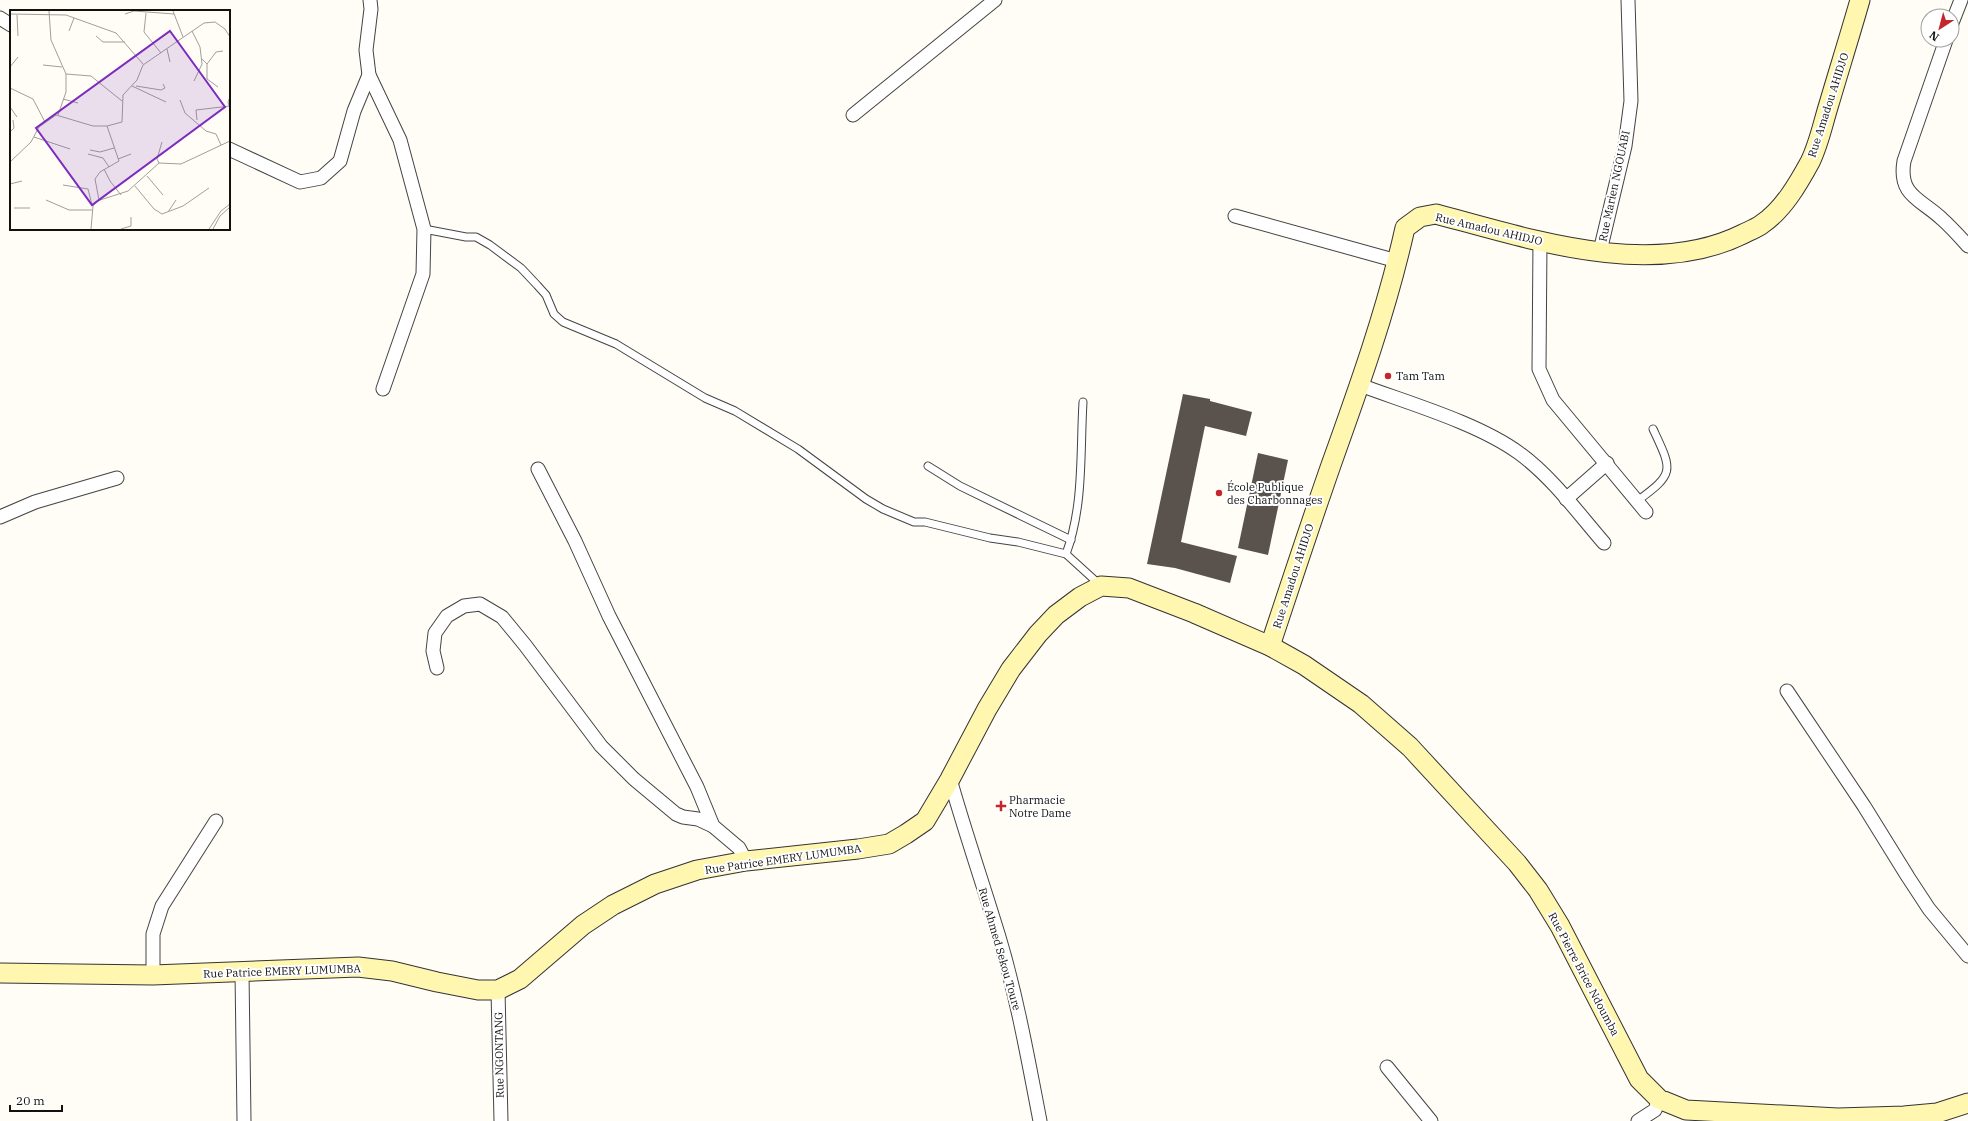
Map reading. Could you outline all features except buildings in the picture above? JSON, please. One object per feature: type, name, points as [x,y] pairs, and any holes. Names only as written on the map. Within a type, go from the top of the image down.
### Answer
[{"type":"street","points":[[370,0],[371,9],[366,50],[369,75],[400,140],[424,228],[423,274],[383,388]]},
{"type":"street","points":[[853,114],[996,0]]},
{"type":"street","name":"Rue Marien NGOUABI","points":[[1600,251],[1625,146],[1630,101],[1628,0]]},
{"type":"street","name":"Rue Amadou AHIDJO","points":[[1270,646],[1302,548],[1360,385],[1397,261],[1405,228],[1420,217],[1436,214],[1540,241],[1600,251],[1661,254],[1699,250],[1730,240],[1762,224],[1782,204],[1810,161],[1860,0]]},
{"type":"street","points":[[0,18],[10,24]]},
{"type":"street","points":[[1943,48],[1904,161],[1902,174],[1908,191],[1942,218],[1968,246]]},
{"type":"street","points":[[230,149],[300,182],[321,178],[340,161],[354,111],[369,75]]},
{"type":"street","points":[[1235,216],[1397,261]]},
{"type":"street","points":[[1540,241],[1540,369],[1553,400],[1607,463],[1646,512]]},
{"type":"street","points":[[1360,385],[1453,420],[1489,436],[1519,453],[1544,475],[1604,544]]},
{"type":"street","points":[[1566,499],[1607,463]]},
{"type":"street","points":[[538,469],[575,541],[609,616],[697,787],[713,826]]},
{"type":"street","points":[[0,517],[35,502],[117,478]]},
{"type":"street","points":[[1101,586],[1129,588],[1194,613],[1270,646]]},
{"type":"street","name":"Rue Patrice EMERY LUMUMBA","points":[[0,973],[153,975],[358,967],[392,971],[478,990],[498,990],[520,979],[583,925],[613,904],[655,884],[697,870],[746,862],[888,844],[925,821],[950,780],[987,709],[1010,669],[1038,634],[1056,615],[1080,597],[1101,586]]},
{"type":"street","points":[[437,668],[433,651],[435,633],[447,616],[464,606],[480,604],[502,617],[525,644],[601,746],[634,779],[676,814],[683,817],[698,819],[713,826],[739,848],[746,862]]},
{"type":"street","name":"Rue Pierre Brice Ndoumba","points":[[1270,646],[1304,666],[1361,704],[1410,747],[1517,863],[1538,890],[1560,926],[1639,1079],[1658,1110],[1686,1110],[1838,1120],[1937,1113],[1968,1103]]},
{"type":"street","points":[[1787,691],[1864,806],[1929,908],[1968,956]]},
{"type":"street","name":"Rue Ahmed Sekou Toure","points":[[950,780],[1011,980],[1040,1121]]},
{"type":"street","points":[[153,975],[153,934],[162,906],[216,821]]},
{"type":"street","points":[[242,972],[244,1121]]},
{"type":"street","name":"Rue NGONTANG","points":[[498,990],[501,1121]]},
{"type":"street","points":[[1387,1067],[1431,1121]]},
{"type":"street","points":[[1638,1121],[1658,1110]]},
{"type":"lane","points":[[424,228],[466,237],[476,237],[490,245],[516,264],[532,280],[546,295],[554,314],[563,322],[616,344],[705,398],[735,411],[798,449],[866,499],[898,516],[914,522],[925,522],[990,538],[1018,542],[1066,554],[1101,586]]},
{"type":"lane","points":[[1066,554],[1071,540],[1081,475],[1083,402]]},
{"type":"lane","points":[[1637,501],[1658,486],[1666,478],[1668,470],[1666,457],[1653,429]]},
{"type":"lane","points":[[928,466],[960,486],[1071,540]]},
{"type":"place","name":"Tam Tam","points":[[1388,376]]},
{"type":"place","name":"École Publique des Charbonnages","points":[[1219,493]]},
{"type":"place","name":"Pharmacie Notre Dame","points":[[1001,806]]}]
